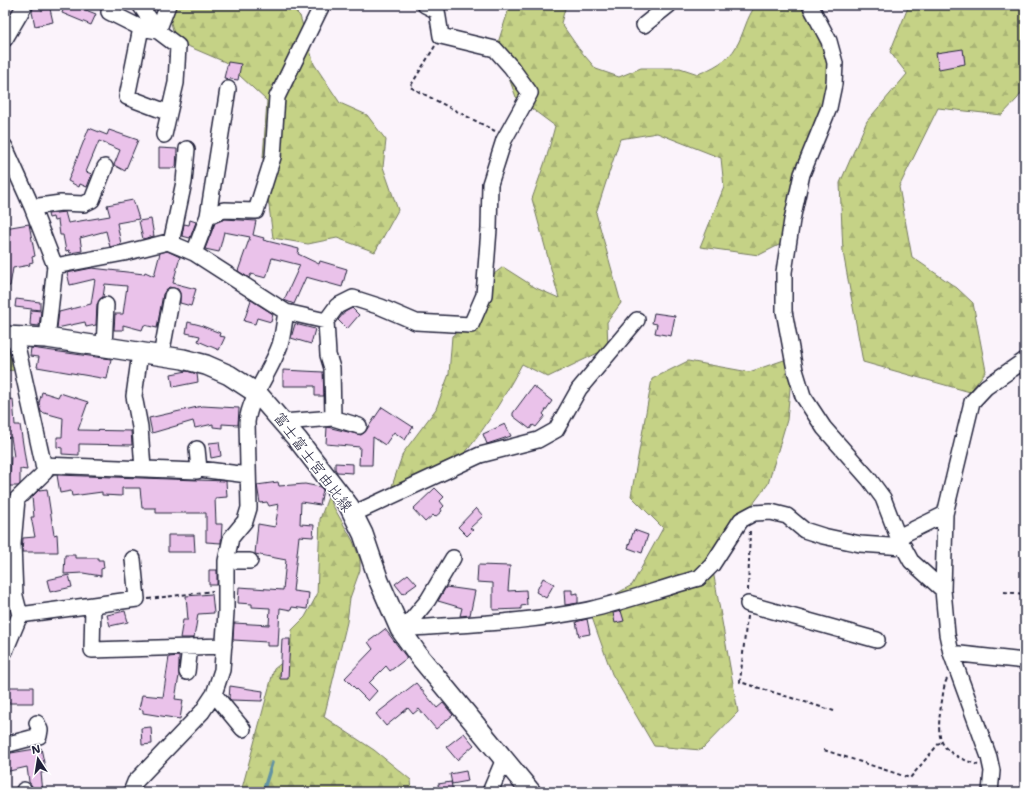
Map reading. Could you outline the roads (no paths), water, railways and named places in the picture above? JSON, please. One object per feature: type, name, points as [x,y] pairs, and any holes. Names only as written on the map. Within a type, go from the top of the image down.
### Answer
[{"type":"main road","name":"富士富士宮由比線","points":[[10,337],[47,338],[183,359],[206,365],[229,375],[258,394],[283,422],[332,483],[353,514],[363,534],[379,581],[402,629],[419,656],[531,792]]},
{"type":"street","points":[[5,39],[25,5]]},
{"type":"street","points":[[140,5],[158,32],[178,46],[176,83],[164,135]]},
{"type":"street","points":[[158,32],[168,5]]},
{"type":"street","points":[[208,216],[224,210],[256,211],[273,157],[276,96],[322,5]]},
{"type":"street","points":[[333,418],[332,368],[328,355],[326,321],[337,306],[352,298],[381,307],[416,322],[471,325],[484,295],[489,229],[490,184],[506,137],[530,92],[495,49],[441,36],[437,11],[425,5]]},
{"type":"street","points":[[644,25],[669,5]]},
{"type":"street","points":[[810,5],[829,40],[835,63],[834,84],[829,108],[802,174],[792,220],[784,272],[784,311],[795,370],[803,396],[824,428],[870,479],[883,498],[901,542],[911,561],[943,590]]},
{"type":"street","points":[[109,12],[141,28],[158,32]]},
{"type":"street","points":[[141,28],[127,97],[169,113]]},
{"type":"street","points":[[194,253],[208,216],[228,89]]},
{"type":"street","points":[[5,147],[32,207],[55,266],[47,338]]},
{"type":"street","points":[[171,243],[184,182],[187,149]]},
{"type":"street","points":[[32,207],[61,203],[84,204],[92,200],[105,167]]},
{"type":"street","points":[[55,266],[124,253],[168,242],[194,253],[286,312],[326,321]]},
{"type":"street","points":[[162,356],[172,296]]},
{"type":"street","points":[[104,347],[106,305]]},
{"type":"street","points":[[131,792],[135,782],[202,712],[214,694],[222,670],[226,561],[230,538],[245,521],[249,508],[247,422],[249,408],[258,394],[280,345],[286,312]]},
{"type":"street","points":[[353,514],[480,455],[538,440],[556,430],[579,389],[637,320]]},
{"type":"street","points":[[5,651],[20,615],[15,596],[13,544],[17,499],[45,472],[10,337]]},
{"type":"street","points":[[140,353],[134,396],[140,427],[143,468]]},
{"type":"street","points":[[990,792],[992,771],[953,660],[943,590],[945,514],[972,402],[986,387],[1025,360]]},
{"type":"street","points":[[283,422],[333,418],[359,426]]},
{"type":"street","points":[[197,449],[199,469]]},
{"type":"street","points":[[43,465],[196,471],[199,469],[248,475]]},
{"type":"street","points":[[402,629],[510,622],[566,614],[589,610],[699,578],[712,565],[741,520],[754,513],[771,512],[787,516],[804,530],[823,536],[860,544],[901,542],[945,514]]},
{"type":"street","points":[[402,629],[428,600],[453,558]]},
{"type":"street","points":[[20,615],[137,599],[133,559]]},
{"type":"street","points":[[226,561],[250,561]]},
{"type":"street","points":[[748,604],[877,640]]},
{"type":"street","points":[[93,605],[92,650],[224,646]]},
{"type":"street","points":[[187,672],[190,647]]},
{"type":"street","points":[[953,660],[1025,661]]},
{"type":"street","points":[[214,694],[243,729]]},
{"type":"street","points":[[5,745],[39,736],[40,730],[37,722]]},
{"type":"street","points":[[490,792],[504,759]]},
{"type":"waterway","points":[[263,792],[272,763]]}]
